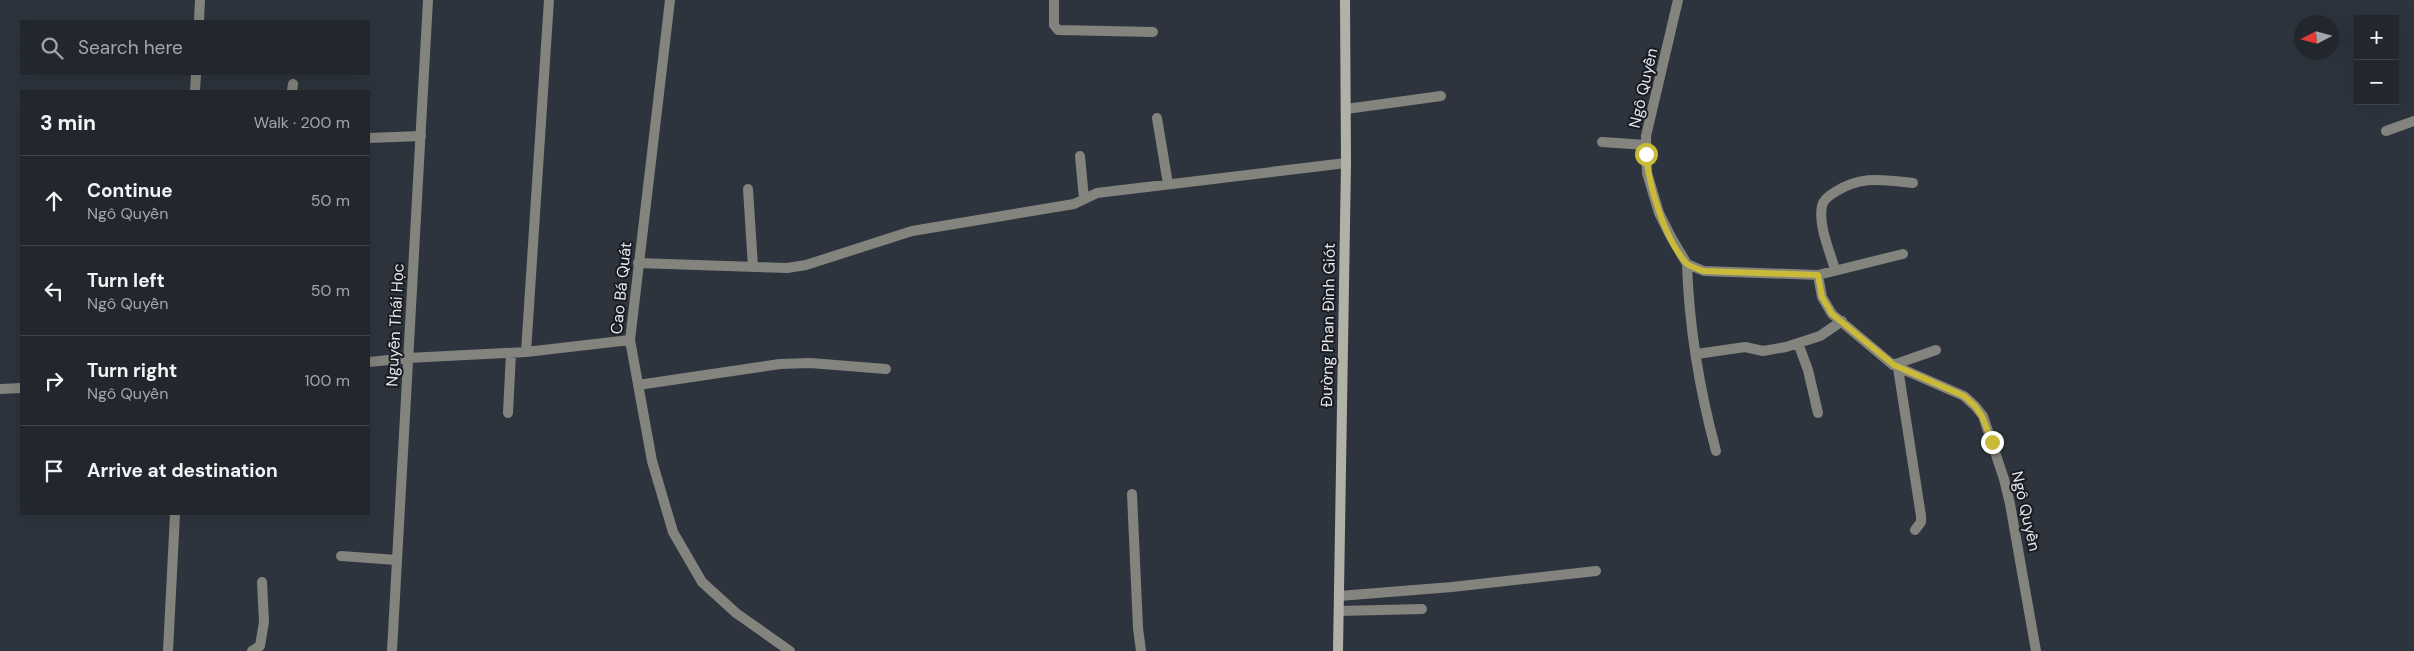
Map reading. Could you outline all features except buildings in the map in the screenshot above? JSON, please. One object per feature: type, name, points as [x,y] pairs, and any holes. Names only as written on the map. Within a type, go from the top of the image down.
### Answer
[{"type":"main road","name":"Đường Phan Đình Giót","points":[[1338,651],[1346,162],[1344,0]]},
{"type":"street","points":[[199,20],[200,0]]},
{"type":"street","name":"Nguyễn Thái Học","points":[[392,651],[428,0]]},
{"type":"street","points":[[526,352],[549,0]]},
{"type":"street","name":"Cao Bá Quát","points":[[670,0],[630,340],[638,386],[652,461],[673,532],[702,582],[736,613],[790,651]]},
{"type":"street","points":[[1054,0],[1054,25],[1058,30],[1153,32]]},
{"type":"street","name":"Ngô Quyền","points":[[1678,0],[1646,145],[1647,172],[1659,213],[1687,264]]},
{"type":"street","points":[[195,90],[196,75]]},
{"type":"street","points":[[1346,109],[1441,96]]},
{"type":"street","points":[[1157,118],[1168,184]]},
{"type":"street","points":[[2386,131],[2414,120]]},
{"type":"street","points":[[370,138],[421,136]]},
{"type":"street","points":[[1602,142],[1646,145]]},
{"type":"street","points":[[1080,156],[1084,199]]},
{"type":"street","points":[[638,263],[786,268],[806,265],[912,231],[1074,204],[1097,193],[1346,162]]},
{"type":"street","points":[[1835,270],[1823,225],[1822,205],[1829,196],[1848,184],[1868,179],[1913,183]]},
{"type":"street","points":[[748,189],[753,266]]},
{"type":"street","points":[[1716,451],[1688,299],[1687,264],[1704,271],[1818,275],[1903,254]]},
{"type":"street","name":"Ngô Quyền","points":[[1818,275],[1822,297],[1827,307],[1842,321],[1896,366],[1964,396],[1982,416],[2006,488],[2021,559],[2036,651]]},
{"type":"street","points":[[1697,354],[1745,347],[1763,351],[1820,336],[1842,321]]},
{"type":"street","points":[[370,362],[526,352],[630,340]]},
{"type":"street","points":[[1798,343],[1808,370],[1818,413]]},
{"type":"street","points":[[1915,530],[1921,522],[1921,516],[1896,366],[1936,350]]},
{"type":"street","points":[[508,413],[511,353]]},
{"type":"street","points":[[638,386],[780,364],[810,363],[886,368]]},
{"type":"street","points":[[0,389],[20,388]]},
{"type":"street","points":[[1132,494],[1138,628],[1141,651]]},
{"type":"street","points":[[168,651],[174,515]]},
{"type":"street","points":[[341,556],[397,560]]},
{"type":"street","points":[[1339,596],[1596,570]]},
{"type":"street","points":[[252,651],[260,646],[264,622],[262,582]]},
{"type":"street","points":[[1339,611],[1422,609]]},
{"type":"route","points":[[1646,154],[1647,172],[1659,213],[1687,264],[1704,271],[1818,275],[1822,297],[1832,314],[1898,368],[1964,396],[1982,416],[1992,442]]}]
